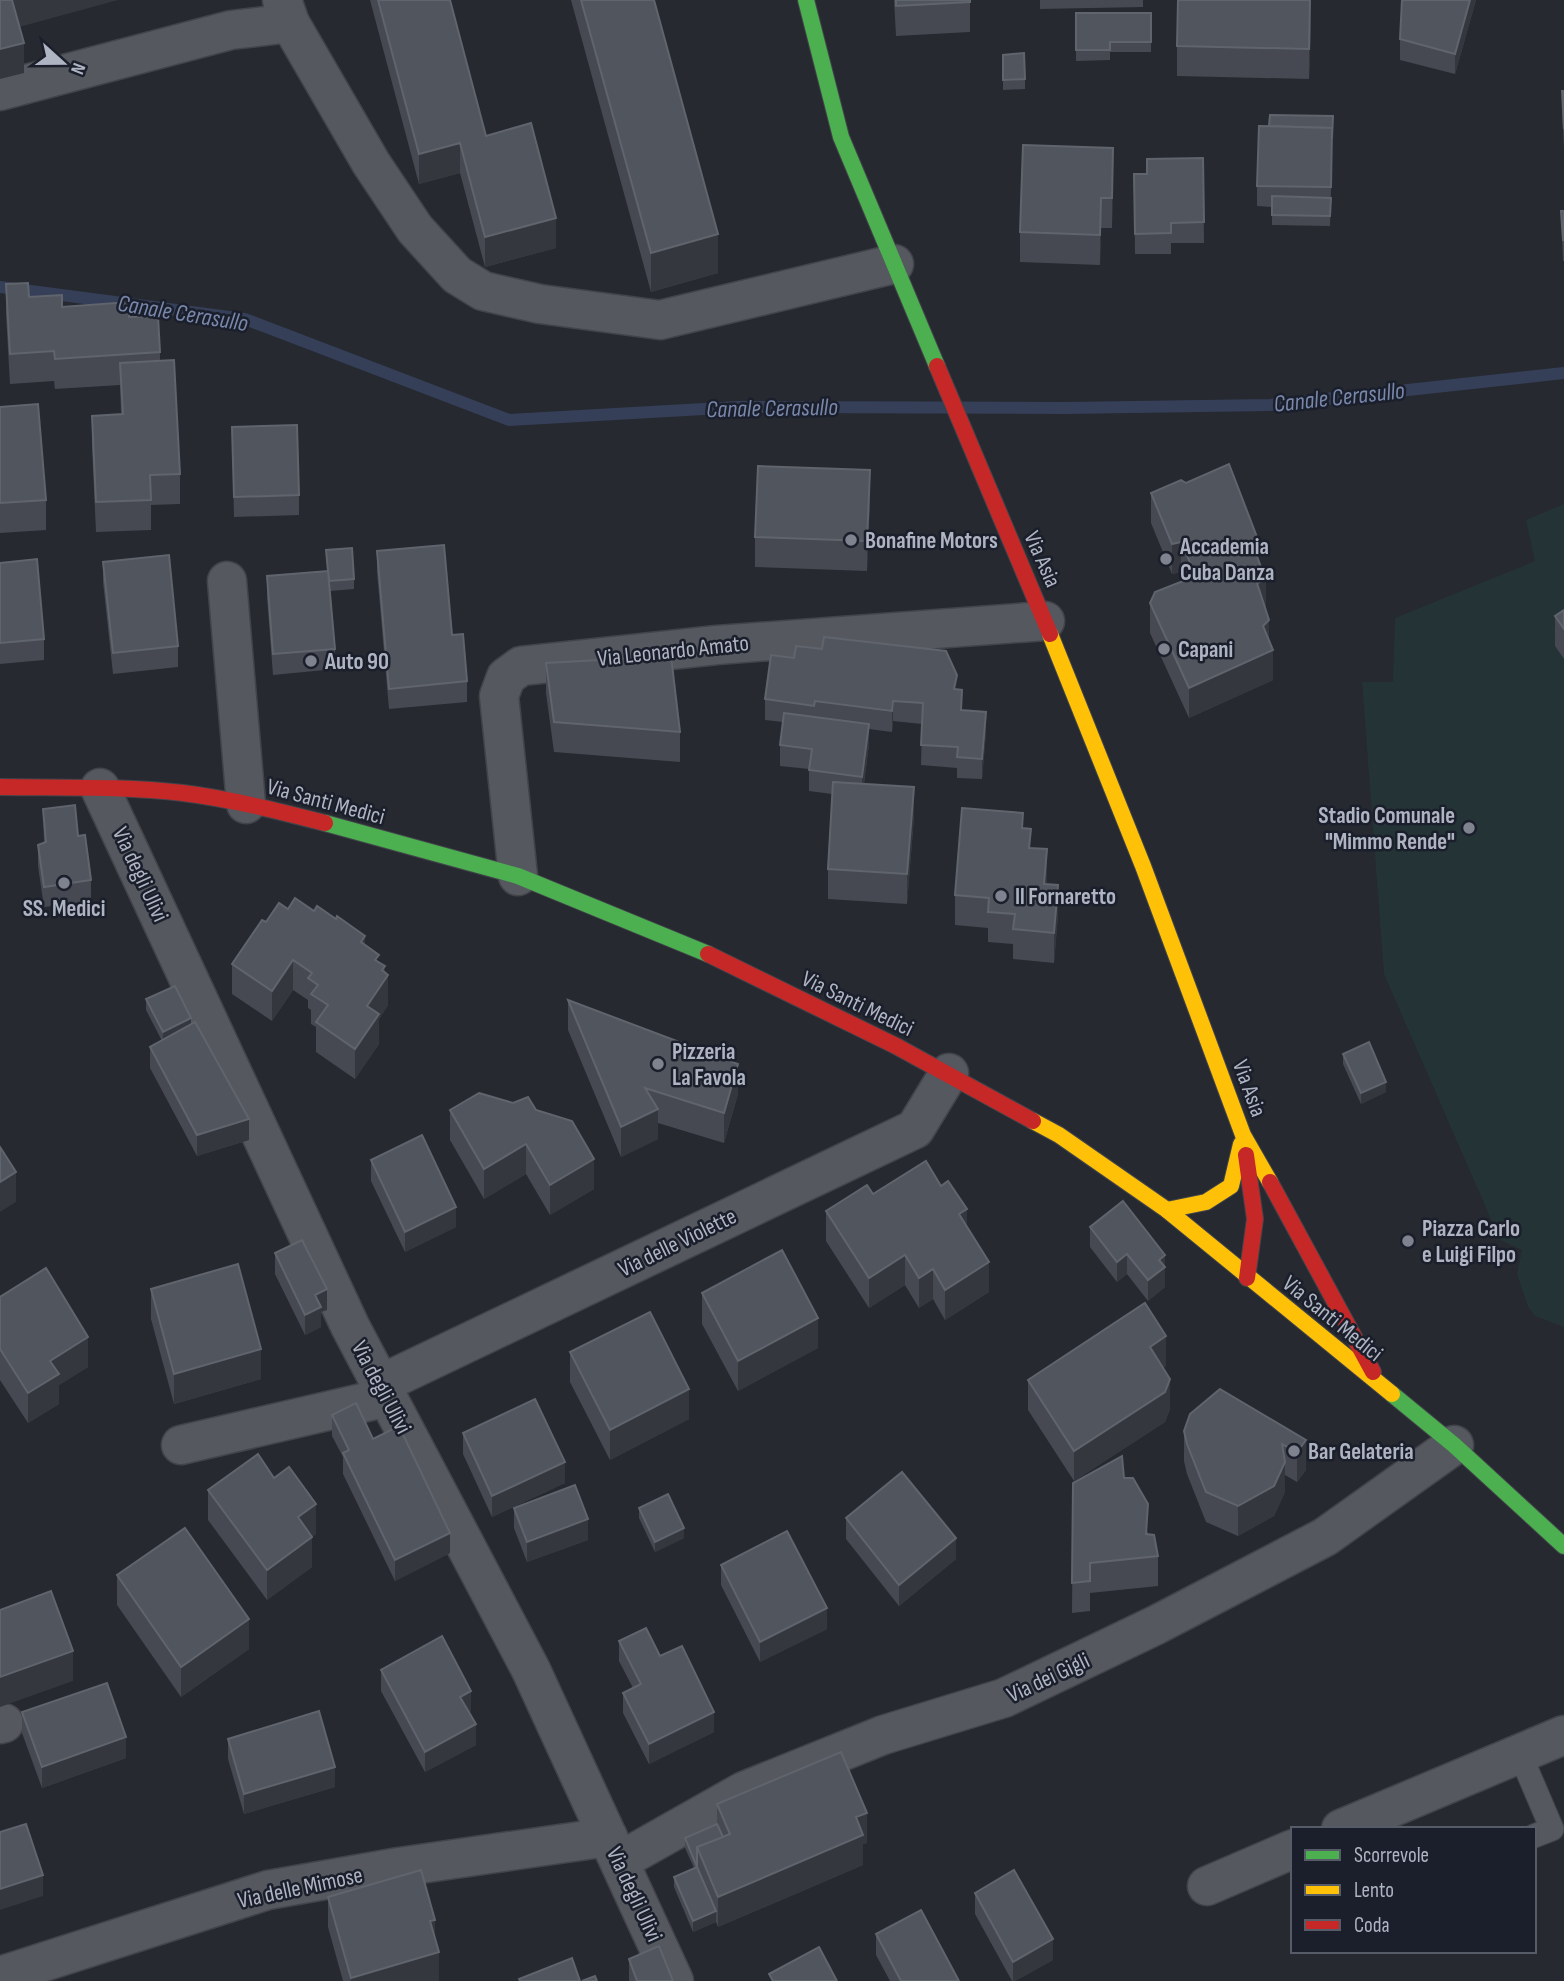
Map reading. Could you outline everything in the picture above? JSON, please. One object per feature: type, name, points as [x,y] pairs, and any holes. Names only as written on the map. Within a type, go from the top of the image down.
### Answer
[{"type":"street","name":"Via Asia","points":[[806,0],[841,137],[1045,621],[1143,866],[1243,1135],[1381,1386]]},
{"type":"street","points":[[0,91],[231,30],[286,12],[371,163],[415,229],[457,275],[483,292],[540,304],[660,320],[894,264]]},
{"type":"street","points":[[228,582],[246,804]]},
{"type":"street","name":"Via Leonardo Amato","points":[[518,876],[499,696],[506,677],[521,666],[718,645],[1045,621]]},
{"type":"street","name":"Via Santi Medici","points":[[0,787],[100,788],[182,793],[246,804],[518,876],[682,942],[949,1073],[1059,1135],[1167,1210],[1454,1445],[1564,1546]]},
{"type":"street","name":"Via degli Ulivi","points":[[100,788],[345,1313],[531,1670],[674,1981]]},
{"type":"street","name":"Via delle Violette","points":[[181,1445],[384,1391],[915,1129],[949,1073]]},
{"type":"street","name":"Via Asia","points":[[1167,1210],[1206,1202],[1231,1186],[1243,1135]]},
{"type":"street","name":"Via Asia","points":[[1243,1135],[1255,1219],[1247,1278]]},
{"type":"street","points":[[1289,1258],[1297,1230]]},
{"type":"street","points":[[1247,1278],[1266,1274]]},
{"type":"street","name":"Via dei Gigli","points":[[614,1849],[744,1791],[883,1735],[1004,1699],[1156,1625],[1325,1536],[1454,1445]]},
{"type":"street","points":[[1350,1827],[1387,1820],[1564,1735]]},
{"type":"street","name":"Via delle Mimose","points":[[0,1976],[268,1890],[399,1867],[614,1849]]},
{"type":"street","points":[[1207,1885],[1291,1850]]},
{"type":"lane","points":[[1520,1754],[1552,1829],[1536,1835]]},
{"type":"shaded area","name":"Stadio Comunale \"Mimmo Rende\"","points":[[1564,504],[1564,1327],[1535,1316],[1528,1307],[1517,1274],[1522,1250],[1500,1240],[1384,974],[1362,682],[1393,682],[1395,618],[1535,561],[1526,520]]},
{"type":"building","points":[[0,0],[12,0],[24,43],[0,49]]},
{"type":"building","points":[[378,0],[450,0],[486,136],[531,123],[556,218],[485,237],[460,143],[419,154]]},
{"type":"building","points":[[581,0],[654,0],[718,234],[651,253]]},
{"type":"building","points":[[896,0],[970,0],[970,2],[896,6]]},
{"type":"building","points":[[1178,0],[1310,0],[1309,49],[1177,46]]},
{"type":"building","points":[[1402,0],[1470,0],[1455,54],[1400,39]]},
{"type":"building","points":[[1076,13],[1151,13],[1151,42],[1110,42],[1110,50],[1076,50]]},
{"type":"building","points":[[1024,53],[1025,79],[1003,80],[1003,55]]},
{"type":"building","points":[[1562,91],[1564,91],[1564,129]]},
{"type":"building","points":[[1270,115],[1333,116],[1332,138],[1332,128],[1269,126]]},
{"type":"building","points":[[1259,126],[1332,128],[1331,187],[1257,186]]},
{"type":"building","points":[[1023,145],[1113,148],[1112,198],[1101,198],[1100,235],[1020,232]]},
{"type":"building","points":[[1203,158],[1204,222],[1171,223],[1171,233],[1135,234],[1134,174],[1147,174],[1147,159]]},
{"type":"building","points":[[1272,196],[1331,198],[1330,216],[1272,215]]},
{"type":"building","points":[[1561,211],[1564,211],[1564,240],[1563,240]]},
{"type":"building","points":[[28,283],[29,297],[62,295],[62,307],[129,302],[129,317],[158,316],[160,352],[55,359],[54,351],[10,354],[6,284]]},
{"type":"building","points":[[174,360],[180,474],[150,475],[151,500],[96,502],[92,416],[123,414],[120,363]]},
{"type":"building","points":[[38,404],[46,500],[0,503],[0,407]]},
{"type":"building","points":[[297,425],[299,495],[234,497],[232,427]]},
{"type":"building","points":[[1229,464],[1257,537],[1251,541],[1266,580],[1257,583],[1269,620],[1263,626],[1273,650],[1189,688],[1150,603],[1155,592],[1196,576],[1181,542],[1172,544],[1151,493],[1181,480],[1186,483]]},
{"type":"building","points":[[758,466],[870,470],[867,541],[755,537]]},
{"type":"building","points":[[444,545],[452,635],[463,634],[467,681],[389,689],[377,551]]},
{"type":"building","points":[[352,548],[354,579],[329,581],[326,550]]},
{"type":"building","points":[[169,555],[178,646],[113,653],[103,562]]},
{"type":"building","points":[[37,559],[44,639],[0,643],[0,563]]},
{"type":"building","points":[[328,571],[335,649],[273,654],[267,576]]},
{"type":"building","points":[[1564,610],[1564,629],[1555,616]]},
{"type":"building","points":[[824,637],[946,651],[957,675],[954,689],[962,690],[961,710],[986,712],[982,759],[957,757],[958,747],[921,745],[923,703],[893,701],[892,711],[815,701],[814,706],[765,699],[771,655],[794,658],[796,646],[822,649]]},
{"type":"building","points":[[671,656],[680,732],[554,722],[546,663]]},
{"type":"building","points":[[784,713],[869,724],[862,777],[809,770],[812,749],[780,745]]},
{"type":"building","points":[[833,782],[914,787],[907,874],[828,869]]},
{"type":"building","name":"SS. Medici","points":[[75,805],[78,836],[85,835],[91,880],[44,887],[38,845],[46,842],[43,809]]},
{"type":"building","name":"Il Fornaretto","points":[[962,808],[1023,813],[1022,828],[1031,829],[1029,848],[1047,849],[1044,884],[1058,885],[1054,933],[1013,929],[1015,914],[988,912],[989,898],[955,895]]},
{"type":"building","points":[[295,898],[314,911],[317,906],[336,919],[337,916],[365,936],[361,942],[379,955],[375,960],[385,966],[382,970],[388,975],[367,1006],[379,1014],[355,1049],[316,1022],[328,1005],[311,994],[318,985],[308,978],[312,973],[293,960],[272,991],[232,964],[262,920],[266,922],[279,903],[288,909]]},
{"type":"building","points":[[175,986],[191,1018],[163,1032],[146,999]]},
{"type":"building","points":[[568,1000],[738,1064],[724,1113],[645,1088],[658,1109],[621,1127]]},
{"type":"building","points":[[195,1022],[249,1119],[197,1135],[150,1047]]},
{"type":"building","points":[[1369,1042],[1386,1082],[1361,1093],[1343,1054]]},
{"type":"building","points":[[479,1093],[513,1103],[528,1097],[536,1110],[572,1121],[594,1159],[550,1185],[526,1144],[484,1169],[450,1110]]},
{"type":"building","points":[[422,1135],[456,1207],[405,1232],[371,1160]]},
{"type":"building","points":[[0,1147],[16,1172],[0,1182]]},
{"type":"building","points":[[926,1161],[941,1186],[948,1181],[967,1209],[959,1214],[989,1262],[945,1290],[933,1269],[919,1278],[905,1255],[869,1278],[826,1211],[867,1185],[873,1194]]},
{"type":"building","points":[[1123,1201],[1165,1255],[1159,1260],[1165,1267],[1148,1280],[1127,1254],[1117,1262],[1090,1227]]},
{"type":"building","points":[[302,1240],[327,1289],[315,1295],[321,1307],[305,1315],[275,1253]]},
{"type":"building","points":[[782,1250],[818,1318],[738,1361],[702,1293]]},
{"type":"building","points":[[238,1264],[261,1349],[174,1374],[151,1289]]},
{"type":"building","points":[[46,1268],[88,1337],[50,1361],[59,1374],[28,1393],[0,1349],[0,1297]]},
{"type":"building","points":[[1145,1303],[1166,1336],[1150,1347],[1170,1379],[1165,1392],[1074,1451],[1028,1380]]},
{"type":"building","points":[[650,1312],[689,1389],[610,1430],[570,1352]]},
{"type":"building","points":[[1220,1389],[1306,1440],[1297,1452],[1282,1444],[1285,1462],[1274,1486],[1238,1506],[1206,1492],[1184,1431],[1190,1414]]},
{"type":"building","points":[[535,1399],[565,1462],[492,1496],[463,1433]]},
{"type":"building","points":[[356,1403],[373,1439],[399,1426],[450,1533],[395,1560],[343,1453],[349,1450],[332,1415]]},
{"type":"building","points":[[258,1454],[274,1478],[289,1467],[316,1504],[298,1517],[312,1537],[267,1570],[208,1490]]},
{"type":"building","points":[[1122,1456],[1124,1478],[1133,1478],[1148,1504],[1146,1534],[1154,1535],[1158,1556],[1090,1563],[1090,1581],[1072,1583],[1073,1483]]},
{"type":"building","points":[[902,1472],[956,1538],[899,1585],[846,1518]]},
{"type":"building","points":[[575,1485],[588,1519],[527,1542],[514,1508]]},
{"type":"building","points":[[668,1494],[684,1528],[655,1542],[639,1508]]},
{"type":"building","points":[[185,1528],[249,1619],[181,1667],[117,1575]]},
{"type":"building","points":[[787,1531],[827,1608],[760,1642],[721,1565]]},
{"type":"building","points":[[51,1591],[73,1651],[0,1677],[0,1610]]},
{"type":"building","points":[[646,1628],[660,1656],[682,1646],[714,1712],[649,1744],[623,1693],[641,1684],[619,1641]]},
{"type":"building","points":[[442,1636],[471,1691],[460,1697],[476,1724],[425,1752],[381,1670]]},
{"type":"building","points":[[107,1683],[126,1737],[42,1767],[22,1712]]},
{"type":"building","points":[[319,1711],[335,1767],[244,1794],[228,1739]]},
{"type":"building","points":[[841,1752],[867,1813],[856,1817],[863,1835],[718,1897],[697,1847],[730,1834],[717,1804]]},
{"type":"building","points":[[26,1824],[43,1875],[0,1889],[0,1832]]},
{"type":"building","points":[[717,1824],[723,1837],[697,1847],[697,1867],[685,1838]]},
{"type":"building","points":[[697,1867],[716,1911],[693,1921],[674,1877]]},
{"type":"building","points":[[421,1870],[435,1920],[430,1921],[439,1952],[351,1978],[328,1897]]},
{"type":"building","points":[[1014,1870],[1053,1939],[1013,1962],[975,1893]]},
{"type":"building","points":[[921,1910],[959,1981],[901,1981],[876,1934]]},
{"type":"building","points":[[659,1946],[673,1981],[637,1981],[629,1959]]},
{"type":"building","points":[[819,1947],[837,1981],[773,1981],[769,1974]]},
{"type":"building","points":[[572,1958],[580,1981],[519,1979]]},
{"type":"building","points":[[595,1976],[597,1981],[582,1981]]},
{"type":"waterway","name":"Canale Cerasullo","points":[[0,287],[245,319],[509,420],[739,407],[1064,408],[1270,405],[1564,373]]},
{"type":"traffic: fast","points":[[806,0],[841,137],[937,366]]},
{"type":"traffic: fast","points":[[325,823],[518,876],[708,954]]},
{"type":"traffic: fast","points":[[1392,1394],[1454,1445],[1564,1546]]},
{"type":"traffic: slow","points":[[1050,634],[1143,866],[1243,1135],[1270,1182]]},
{"type":"traffic: slow","points":[[1033,1121],[1059,1135],[1167,1210],[1392,1394]]},
{"type":"traffic: slow","points":[[1167,1210],[1206,1202],[1231,1186],[1241,1144]]},
{"type":"traffic: jam","points":[[937,366],[1050,634]]},
{"type":"traffic: jam","points":[[0,787],[114,788],[183,793],[237,802],[325,823]]},
{"type":"traffic: jam","points":[[708,954],[896,1046],[1033,1121]]},
{"type":"traffic: jam","points":[[1246,1155],[1255,1219],[1247,1278]]},
{"type":"traffic: jam","points":[[1270,1182],[1373,1372]]},
{"type":"place","name":"Bonafine Motors","points":[[851,540]]},
{"type":"place","name":"Accademia Cuba Danza","points":[[1166,559]]},
{"type":"place","name":"Capani","points":[[1164,649]]},
{"type":"place","name":"Auto 90","points":[[311,661]]},
{"type":"place","name":"Stadio Comunale \"Mimmo Rende\"","points":[[1469,828]]},
{"type":"place","name":"SS. Medici","points":[[64,883]]},
{"type":"place","name":"Il Fornaretto","points":[[1001,896]]},
{"type":"place","name":"Pizzeria La Favola","points":[[658,1064]]},
{"type":"place","name":"Piazza Carlo e Luigi Filpo","points":[[1408,1241]]},
{"type":"place","name":"Bar Gelateria","points":[[1294,1451]]}]
